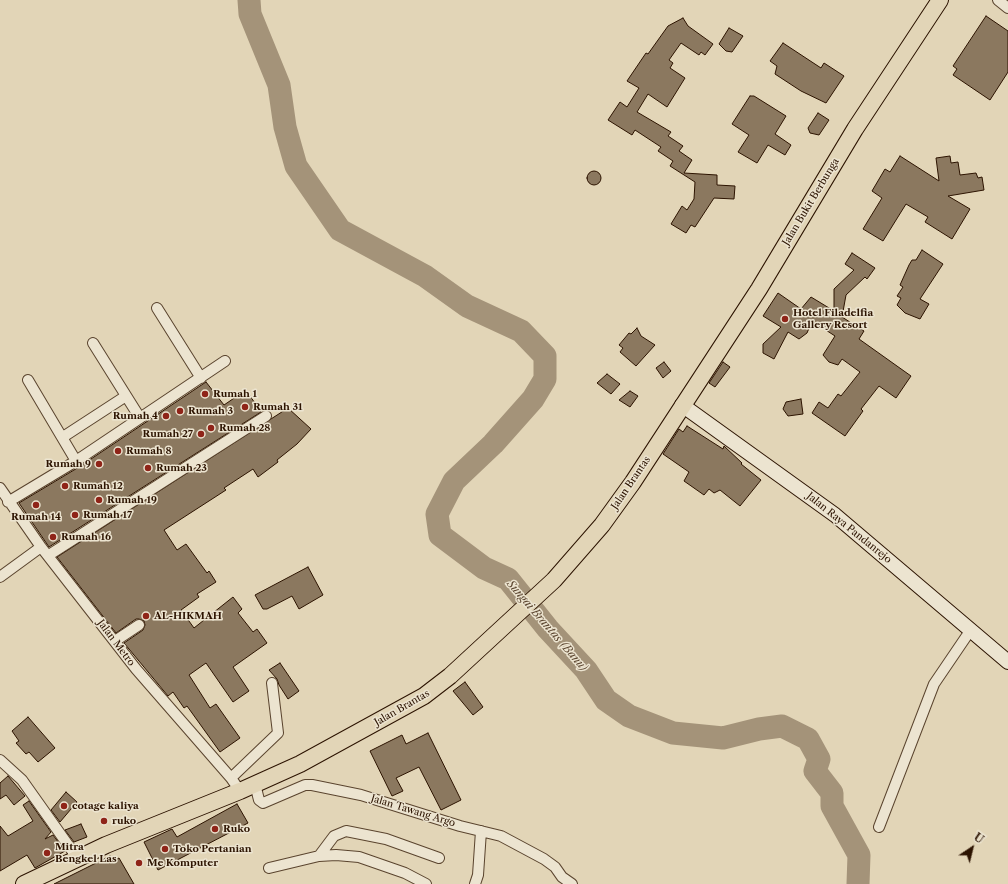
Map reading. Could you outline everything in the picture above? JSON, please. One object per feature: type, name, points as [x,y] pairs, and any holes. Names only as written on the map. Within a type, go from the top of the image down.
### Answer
[{"type":"main road","name":"Jalan Bukit Berbunga","points":[[682,405],[759,289],[855,129],[940,0]]},
{"type":"main road","name":"Jalan Brantas","points":[[24,884],[106,845],[240,791],[307,760],[424,696],[445,680],[554,580],[602,525],[682,405]]},
{"type":"main road","name":"Jalan Raya Pandanrejo","points":[[682,405],[835,515],[1008,662]]},
{"type":"street","points":[[998,0],[1008,8]]},
{"type":"street","points":[[157,308],[201,378]]},
{"type":"street","points":[[93,343],[140,418]]},
{"type":"street","points":[[8,502],[76,461],[225,361]]},
{"type":"street","points":[[28,380],[76,461]]},
{"type":"street","points":[[62,437],[126,396]]},
{"type":"street","points":[[0,577],[266,416]]},
{"type":"street","name":"Jalan Metro","points":[[0,488],[8,502],[136,669],[231,778],[240,791]]},
{"type":"street","points":[[115,641],[139,625]]},
{"type":"street","points":[[879,827],[934,684],[970,630]]},
{"type":"street","points":[[231,778],[278,734],[272,683]]},
{"type":"street","points":[[0,760],[22,780],[78,858]]},
{"type":"street","name":"Jalan Tawang Argo","points":[[255,784],[259,800],[263,803],[305,785],[312,785],[361,795],[501,836],[533,852],[555,867],[560,881],[572,884]]},
{"type":"street","points":[[319,856],[334,836],[346,831],[386,838],[439,858]]},
{"type":"street","points":[[475,884],[478,870],[481,831]]},
{"type":"street","points":[[270,868],[319,856],[336,855],[359,857],[405,873],[426,884]]},
{"type":"building","points":[[986,16],[1008,31],[1008,72],[990,100],[953,75],[957,69],[953,66]]},
{"type":"building","points":[[683,18],[688,26],[713,44],[705,55],[701,52],[699,55],[681,43],[669,60],[673,63],[670,68],[685,78],[667,107],[648,94],[637,112],[671,132],[668,136],[683,146],[679,151],[692,160],[684,173],[717,175],[717,185],[735,186],[734,199],[714,198],[695,227],[691,225],[686,233],[671,224],[682,206],[687,210],[694,199],[695,182],[670,166],[673,161],[658,151],[661,147],[635,130],[632,135],[608,120],[620,102],[627,107],[639,88],[627,81],[646,53],[648,54],[668,26]]},
{"type":"building","points":[[729,28],[743,36],[732,52],[726,51],[719,44]]},
{"type":"building","points":[[783,43],[821,68],[824,63],[844,76],[826,103],[801,91],[775,74],[777,66],[770,61]]},
{"type":"building","points":[[750,96],[754,96],[786,116],[775,134],[791,145],[785,155],[768,145],[757,163],[738,152],[749,135],[732,124]]},
{"type":"building","points":[[818,113],[829,120],[819,135],[810,133],[808,128]]},
{"type":"building","points":[[900,156],[939,181],[936,158],[950,156],[951,163],[958,162],[960,175],[976,173],[978,178],[982,177],[984,190],[948,196],[970,209],[952,239],[925,222],[928,217],[906,204],[883,241],[863,229],[882,198],[872,191],[885,169],[890,172]]},
{"type":"building","points":[[591,171],[597,171],[601,175],[601,181],[597,185],[591,185],[587,181],[587,175]]},
{"type":"building","points":[[922,250],[943,264],[920,299],[929,304],[920,319],[905,313],[897,305],[901,298],[897,296],[903,287],[900,285],[909,265],[912,260],[916,260]]},
{"type":"building","points":[[852,253],[875,268],[867,279],[865,277],[846,295],[842,317],[864,331],[859,339],[911,376],[896,398],[879,386],[861,409],[863,411],[845,436],[812,413],[819,402],[828,408],[838,394],[841,396],[860,372],[842,359],[838,365],[829,362],[823,355],[835,336],[812,321],[807,333],[799,339],[788,332],[774,359],[763,353],[763,344],[781,327],[763,316],[778,293],[801,309],[811,297],[834,311],[834,289],[854,270],[845,264]]},
{"type":"building","points":[[637,328],[641,336],[655,345],[636,366],[620,352],[623,348],[619,345],[629,333],[631,334]]},
{"type":"building","points":[[664,362],[671,371],[663,378],[656,368]]},
{"type":"building","points":[[723,362],[730,367],[715,387],[709,383]]},
{"type":"building","points":[[607,374],[620,384],[611,394],[597,383]]},
{"type":"building","points":[[206,382],[224,405],[246,390],[261,412],[49,547],[19,503],[79,467]]},
{"type":"building","points":[[630,391],[638,396],[630,407],[619,400]]},
{"type":"building","points":[[801,399],[803,414],[788,416],[783,409],[786,402]]},
{"type":"building","points":[[288,408],[311,429],[297,444],[277,460],[278,462],[258,477],[253,469],[224,488],[226,490],[164,530],[177,550],[186,544],[207,573],[209,571],[216,582],[197,594],[199,597],[181,610],[194,628],[233,597],[242,609],[238,613],[253,632],[257,629],[267,643],[233,667],[249,691],[233,702],[206,663],[189,675],[210,708],[216,704],[240,738],[220,752],[187,706],[184,708],[173,692],[168,696],[124,643],[143,630],[145,625],[144,621],[136,619],[116,633],[57,557]]},
{"type":"building","points":[[687,426],[723,449],[724,446],[742,463],[741,464],[761,480],[740,506],[720,490],[714,493],[709,489],[704,495],[684,481],[689,472],[663,454],[679,429],[683,432]]},
{"type":"building","points":[[308,567],[323,595],[299,609],[292,596],[267,609],[263,609],[255,595]]},
{"type":"building","points":[[280,663],[299,691],[288,699],[277,679],[269,670]]},
{"type":"building","points":[[465,682],[483,707],[473,715],[453,691]]},
{"type":"building","points":[[28,717],[55,748],[38,762],[29,752],[26,754],[16,743],[19,741],[12,731]]},
{"type":"building","points":[[428,733],[461,800],[441,810],[419,767],[396,778],[403,791],[392,796],[370,751],[402,735],[406,744]]},
{"type":"building","points":[[8,776],[25,796],[14,805],[6,795],[0,799],[0,783]]},
{"type":"building","name":"cotage kaliya","points":[[66,792],[77,802],[60,822],[51,810]]},
{"type":"building","points":[[29,801],[51,832],[45,839],[53,835],[65,851],[35,868],[27,855],[0,871],[0,826],[8,836],[33,821],[23,805]]},
{"type":"building","points":[[237,804],[248,823],[158,870],[144,842],[172,829],[177,837]]},
{"type":"building","points":[[81,824],[87,837],[74,842],[65,830]]},
{"type":"building","points":[[110,856],[113,861],[119,858],[134,884],[54,884]]},
{"type":"waterway","name":"Sungai Brantas (Banu)","points":[[249,0],[250,14],[279,85],[285,127],[296,166],[340,230],[425,276],[467,306],[521,331],[545,356],[545,379],[533,399],[493,444],[454,481],[437,514],[440,535],[484,568],[508,579],[548,629],[586,670],[606,700],[629,716],[673,733],[723,738],[759,729],[782,726],[808,739],[819,759],[815,771],[832,793],[832,806],[859,855],[858,884]]},
{"type":"place","name":"Hotel Filadelfia Gallery Resort","points":[[785,319]]},
{"type":"place","name":"Rumah 1","points":[[205,394]]},
{"type":"place","name":"Rumah 31","points":[[245,407]]},
{"type":"place","name":"Rumah 3","points":[[180,411]]},
{"type":"place","name":"Rumah 4","points":[[166,416]]},
{"type":"place","name":"Rumah 28","points":[[211,428]]},
{"type":"place","name":"Rumah 27","points":[[201,434]]},
{"type":"place","name":"Rumah 8","points":[[118,451]]},
{"type":"place","name":"Rumah 9","points":[[99,464]]},
{"type":"place","name":"Rumah 23","points":[[148,468]]},
{"type":"place","name":"Rumah 12","points":[[65,486]]},
{"type":"place","name":"Rumah 19","points":[[99,500]]},
{"type":"place","name":"Rumah 14","points":[[36,505]]},
{"type":"place","name":"Rumah 17","points":[[75,515]]},
{"type":"place","name":"Rumah 16","points":[[53,537]]},
{"type":"place","name":"AL-HIKMAH","points":[[146,616]]},
{"type":"place","name":"cotage kaliya","points":[[64,806]]},
{"type":"place","name":"ruko","points":[[104,821]]},
{"type":"place","name":"Ruko","points":[[215,829]]},
{"type":"place","name":"Toko Pertanian","points":[[165,849]]},
{"type":"place","name":"Mitra Bengkel Las","points":[[47,853]]},
{"type":"place","name":"Me Komputer","points":[[139,863]]}]
